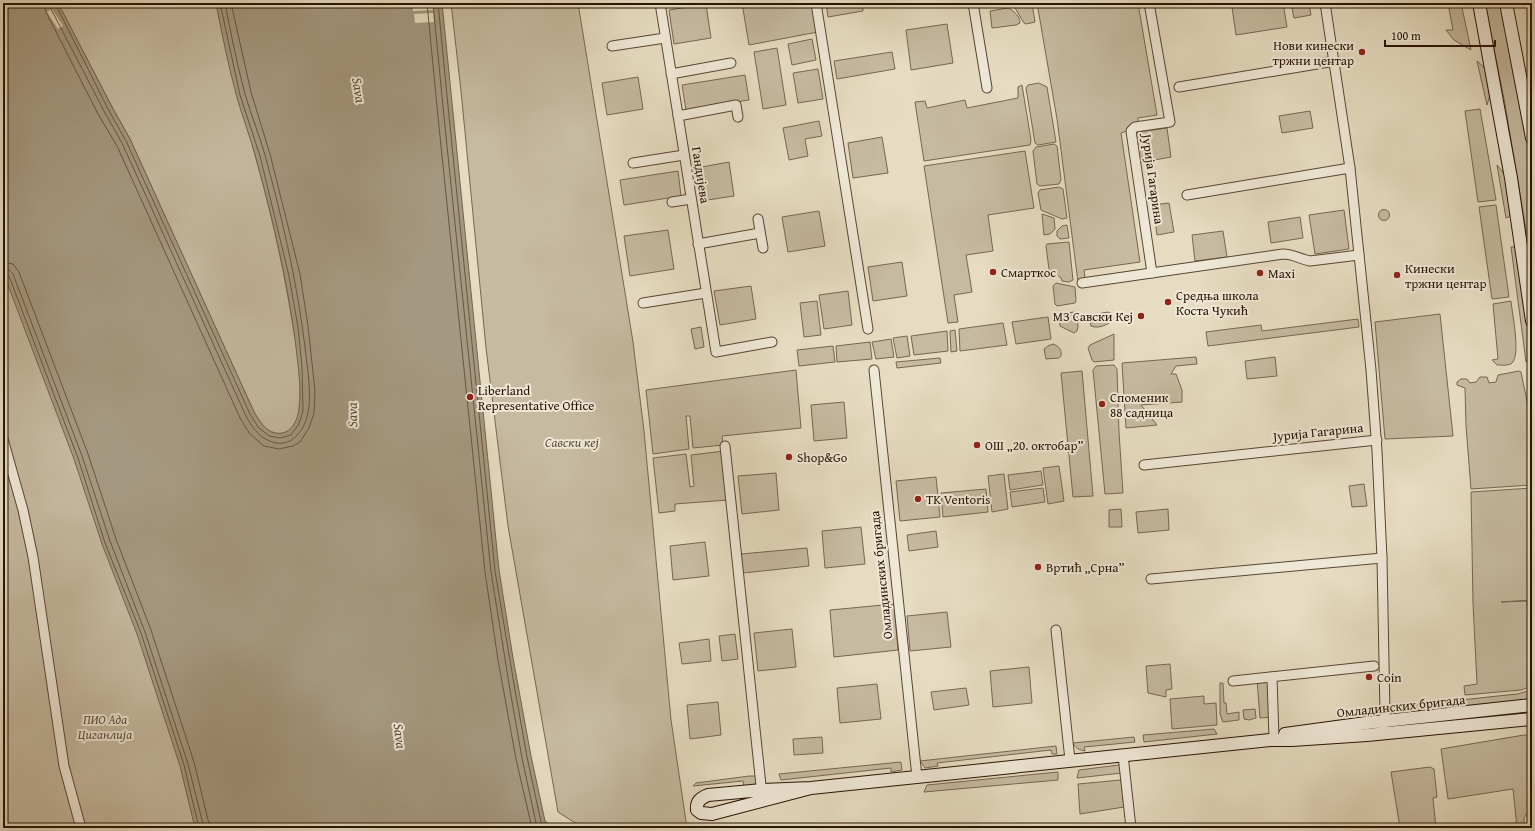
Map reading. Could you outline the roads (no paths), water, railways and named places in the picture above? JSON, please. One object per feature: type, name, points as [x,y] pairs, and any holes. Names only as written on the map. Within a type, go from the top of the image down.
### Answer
[{"type":"street","name":"Гандијева","points":[[660,3],[716,352],[772,342]]},
{"type":"street","points":[[816,3],[868,329]]},
{"type":"street","points":[[973,3],[987,88]]},
{"type":"street","name":"Јурија Гагарина","points":[[1149,3],[1170,122],[1135,127],[1131,131],[1152,273]]},
{"type":"street","name":"Јурија Гагарина","points":[[1325,3],[1350,168],[1376,440],[1382,558],[1385,721],[1382,734]]},
{"type":"street","points":[[1479,3],[1511,178],[1532,321]]},
{"type":"street","points":[[1506,3],[1532,138]]},
{"type":"street","points":[[612,46],[665,38]]},
{"type":"street","points":[[1179,87],[1335,61]]},
{"type":"street","points":[[671,74],[731,64]]},
{"type":"street","points":[[678,116],[736,106],[738,117]]},
{"type":"street","points":[[633,163],[684,155]]},
{"type":"street","points":[[1187,195],[1350,168]]},
{"type":"street","points":[[672,202],[691,199]]},
{"type":"street","points":[[758,220],[763,248]]},
{"type":"street","points":[[698,244],[760,233]]},
{"type":"street","points":[[1082,283],[1283,254],[1293,255],[1310,261],[1359,255]]},
{"type":"street","points":[[643,303],[706,293]]},
{"type":"street","name":"Омладинских бригада","points":[[874,370],[917,777]]},
{"type":"street","points":[[3,439],[33,556],[64,766],[81,828]]},
{"type":"street","name":"Јурија Гагарина","points":[[1144,465],[1376,440]]},
{"type":"street","name":"Омладинских бригада","points":[[725,446],[762,796],[811,788],[1274,739],[1292,740],[1382,734],[1532,719]]},
{"type":"street","points":[[1151,579],[1382,558]]},
{"type":"street","points":[[1056,630],[1070,760]]},
{"type":"street","points":[[1233,681],[1374,666]]},
{"type":"street","points":[[1272,677],[1274,739]]},
{"type":"street","name":"Омладинских бригада","points":[[1274,739],[1288,733],[1531,705]]},
{"type":"street","points":[[1123,755],[1131,828]]},
{"type":"water","name":"Sava","points":[[3,3],[58,3],[130,139],[254,412],[268,430],[275,433],[280,433],[292,428],[299,410],[299,378],[293,323],[274,228],[256,158],[233,83],[216,3],[442,3],[499,570],[531,756],[545,821],[554,828],[195,828],[180,766],[137,634],[102,544],[74,459],[3,272]]},
{"type":"place","name":"Нови кинески тржни центар","points":[[1362,52]]},
{"type":"place","name":"Смарткос","points":[[993,272]]},
{"type":"place","name":"Maxi","points":[[1260,273]]},
{"type":"place","name":"Кинески тржни центар","points":[[1397,275]]},
{"type":"place","name":"Средња школа Коста Чукић","points":[[1168,302]]},
{"type":"place","name":"МЗ Савски Кеј","points":[[1141,316]]},
{"type":"place","name":"Liberland Representative Office","points":[[470,397]]},
{"type":"place","name":"Споменик 88 садница","points":[[1102,404]]},
{"type":"place","name":"ОШ „20. октобар”","points":[[977,445]]},
{"type":"place","name":"Shop&Go","points":[[789,457]]},
{"type":"place","name":"TK Ventoris","points":[[918,499]]},
{"type":"place","name":"Вртић „Срна”","points":[[1038,567]]},
{"type":"place","name":"Coin","points":[[1369,677]]},
{"type":"park label","name":"Савски кеј","points":[[572,442]]},
{"type":"park label","name":"ПИО Ада Циганлија","points":[[105,726]]}]
